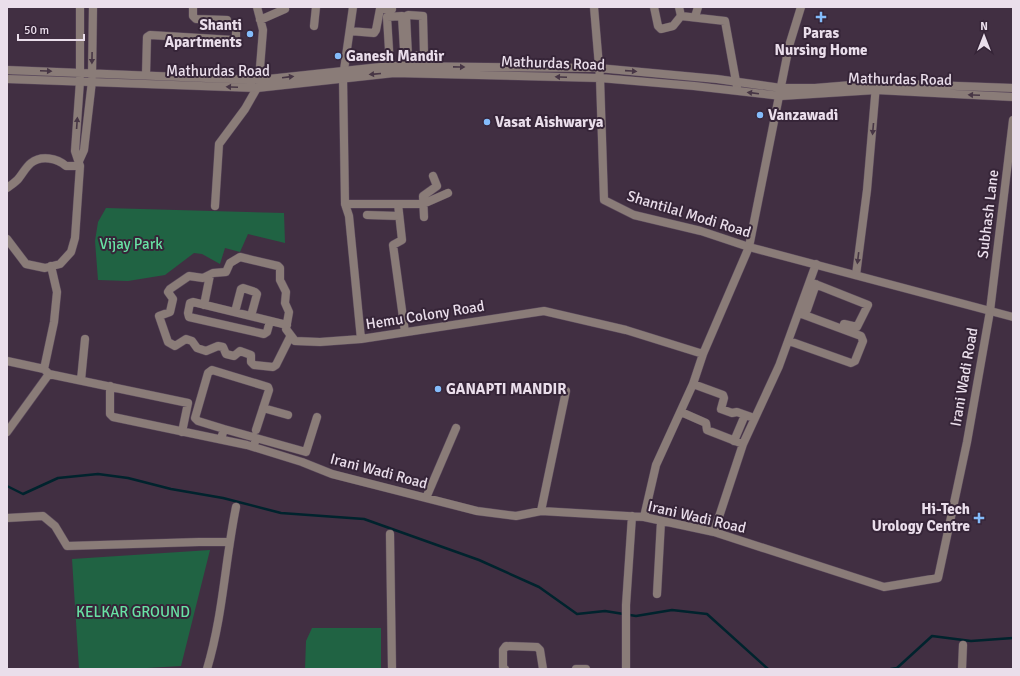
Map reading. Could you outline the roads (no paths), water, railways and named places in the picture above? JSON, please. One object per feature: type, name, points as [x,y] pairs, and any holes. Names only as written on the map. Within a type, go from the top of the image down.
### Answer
[{"type":"street","points":[[80,7],[80,76],[75,151],[80,163]]},
{"type":"street","points":[[7,239],[26,264],[45,268],[60,264],[71,252],[75,238],[80,163],[84,150],[92,77],[93,7]]},
{"type":"street","points":[[193,7],[194,16],[196,19],[227,20]]},
{"type":"street","points":[[215,206],[218,144],[245,109],[258,84],[263,30],[257,7]]},
{"type":"street","points":[[314,26],[316,7]]},
{"type":"street","points":[[353,7],[344,73],[388,66],[598,68],[642,71],[737,86],[725,21],[681,16]]},
{"type":"street","name":"Shantilal Modi Road","points":[[594,7],[600,78],[604,200],[634,215],[701,232],[749,247],[1013,316]]},
{"type":"street","points":[[654,7],[658,26],[661,29],[673,26],[681,16]]},
{"type":"street","points":[[679,7],[681,16]]},
{"type":"street","points":[[695,17],[698,7]]},
{"type":"street","points":[[260,20],[285,9]]},
{"type":"street","points":[[350,32],[374,33],[376,30],[380,9],[392,9]]},
{"type":"street","points":[[644,517],[656,465],[693,384],[702,354],[749,247],[789,46],[798,9]]},
{"type":"street","points":[[406,67],[408,56],[406,16],[421,15],[425,54],[408,56]]},
{"type":"street","points":[[388,66],[388,18],[402,16],[406,67]]},
{"type":"street","points":[[146,75],[147,38],[150,35],[233,40],[236,39],[236,33]]},
{"type":"street","points":[[386,41],[388,66]]},
{"type":"street","points":[[7,70],[92,77],[146,75],[258,84]]},
{"type":"street","name":"Mathurdas Road","points":[[92,77],[258,84],[344,73],[394,73],[600,78],[737,86],[781,92],[876,86],[1013,97]]},
{"type":"street","name":"Hemu Colony Road","points":[[344,73],[345,204],[349,216],[361,339],[544,311],[626,330],[702,354]]},
{"type":"street","points":[[7,79],[80,76]]},
{"type":"street","points":[[856,275],[868,182],[876,86],[1013,88]]},
{"type":"street","name":"Subhash Lane","points":[[990,311],[1013,120]]},
{"type":"street","points":[[7,188],[19,179],[32,162],[52,158],[59,160],[66,166],[80,163]]},
{"type":"street","points":[[424,217],[423,196],[437,186],[434,176]]},
{"type":"street","points":[[345,204],[423,204],[448,193]]},
{"type":"street","points":[[398,204],[402,240],[393,246],[405,332]]},
{"type":"street","points":[[367,215],[399,216]]},
{"type":"street","points":[[290,337],[276,365],[273,367],[254,365],[251,362],[251,354],[240,351],[234,356],[226,354],[223,347],[218,346],[206,351],[197,348],[192,340],[186,339],[175,346],[168,342],[159,316],[170,312],[173,299],[168,292],[189,276],[203,278],[213,273],[226,272],[230,263],[240,257],[278,266],[280,268],[280,280],[286,292],[285,303],[289,312],[286,329],[290,337],[295,341],[320,342],[361,339]]},
{"type":"street","points":[[714,532],[743,444],[754,418],[761,408],[790,341],[813,283],[816,264]]},
{"type":"street","points":[[7,432],[46,372],[56,299],[51,266]]},
{"type":"street","points":[[204,304],[210,275]]},
{"type":"street","points":[[802,311],[852,327],[858,325],[867,308],[868,305],[864,302],[813,283]]},
{"type":"street","points":[[235,312],[241,289],[243,288],[257,294],[251,316]]},
{"type":"street","points":[[270,320],[267,332],[264,334],[189,317],[188,313],[190,303],[204,304],[270,320],[287,325]]},
{"type":"street","points":[[790,341],[851,363],[855,362],[858,355],[863,341],[861,336],[802,311]]},
{"type":"street","name":"Irani Wadi Road","points":[[110,386],[110,414],[113,417],[221,439],[255,438],[302,462],[332,474],[477,511],[516,516],[541,511],[644,517],[714,532],[884,587],[938,578],[967,442],[990,311]]},
{"type":"street","points":[[81,380],[85,339]]},
{"type":"street","points":[[7,361],[46,372],[188,403],[182,432]]},
{"type":"street","points":[[255,438],[269,390],[268,387],[212,370],[208,373],[195,418],[198,421],[255,438],[306,452]]},
{"type":"street","points":[[693,384],[723,395],[724,398],[721,409],[732,413],[737,412],[754,418]]},
{"type":"street","points":[[541,511],[566,391]]},
{"type":"street","points":[[263,408],[288,415]]},
{"type":"street","points":[[681,412],[706,423],[707,430],[743,444]]},
{"type":"street","points":[[734,441],[745,415]]},
{"type":"street","points":[[302,462],[317,418]]},
{"type":"street","points":[[426,498],[456,428]]},
{"type":"street","points":[[221,439],[224,429]]},
{"type":"street","points":[[207,669],[219,620],[229,542],[236,507]]},
{"type":"street","points":[[7,518],[42,516],[55,526],[67,546],[229,542]]},
{"type":"street","points":[[626,669],[626,605],[632,516]]},
{"type":"street","points":[[657,594],[661,521]]},
{"type":"street","points":[[390,534],[392,669]]},
{"type":"street","points":[[962,669],[963,645]]},
{"type":"street","points":[[505,669],[503,667],[503,650],[506,646],[536,647],[540,650],[543,669]]},
{"type":"street","points":[[576,669],[586,669]]},
{"type":"waterway","points":[[7,486],[23,494],[58,478],[98,474],[128,478],[171,489],[223,498],[281,513],[364,519],[479,560],[539,587],[577,614],[605,611],[636,616],[672,610],[707,614],[768,669]]},
{"type":"waterway","points":[[891,669],[897,668],[932,636],[971,641],[1013,638]]},
{"type":"place","name":"Paras Nursing Home","points":[[821,17]]},
{"type":"place","name":"Shanti Apartments","points":[[250,34]]},
{"type":"place","name":"Ganesh Mandir","points":[[338,56]]},
{"type":"place","name":"Vanzawadi","points":[[760,115]]},
{"type":"place","name":"Vasat Aishwarya","points":[[487,122]]},
{"type":"place","name":"GANAPTI MANDIR","points":[[438,389]]},
{"type":"place","name":"Hi-Tech Urology Centre","points":[[979,518]]},
{"type":"park label","name":"Vijay Park","points":[[131,244]]},
{"type":"park label","name":"KELKAR GROUND","points":[[133,612]]}]
